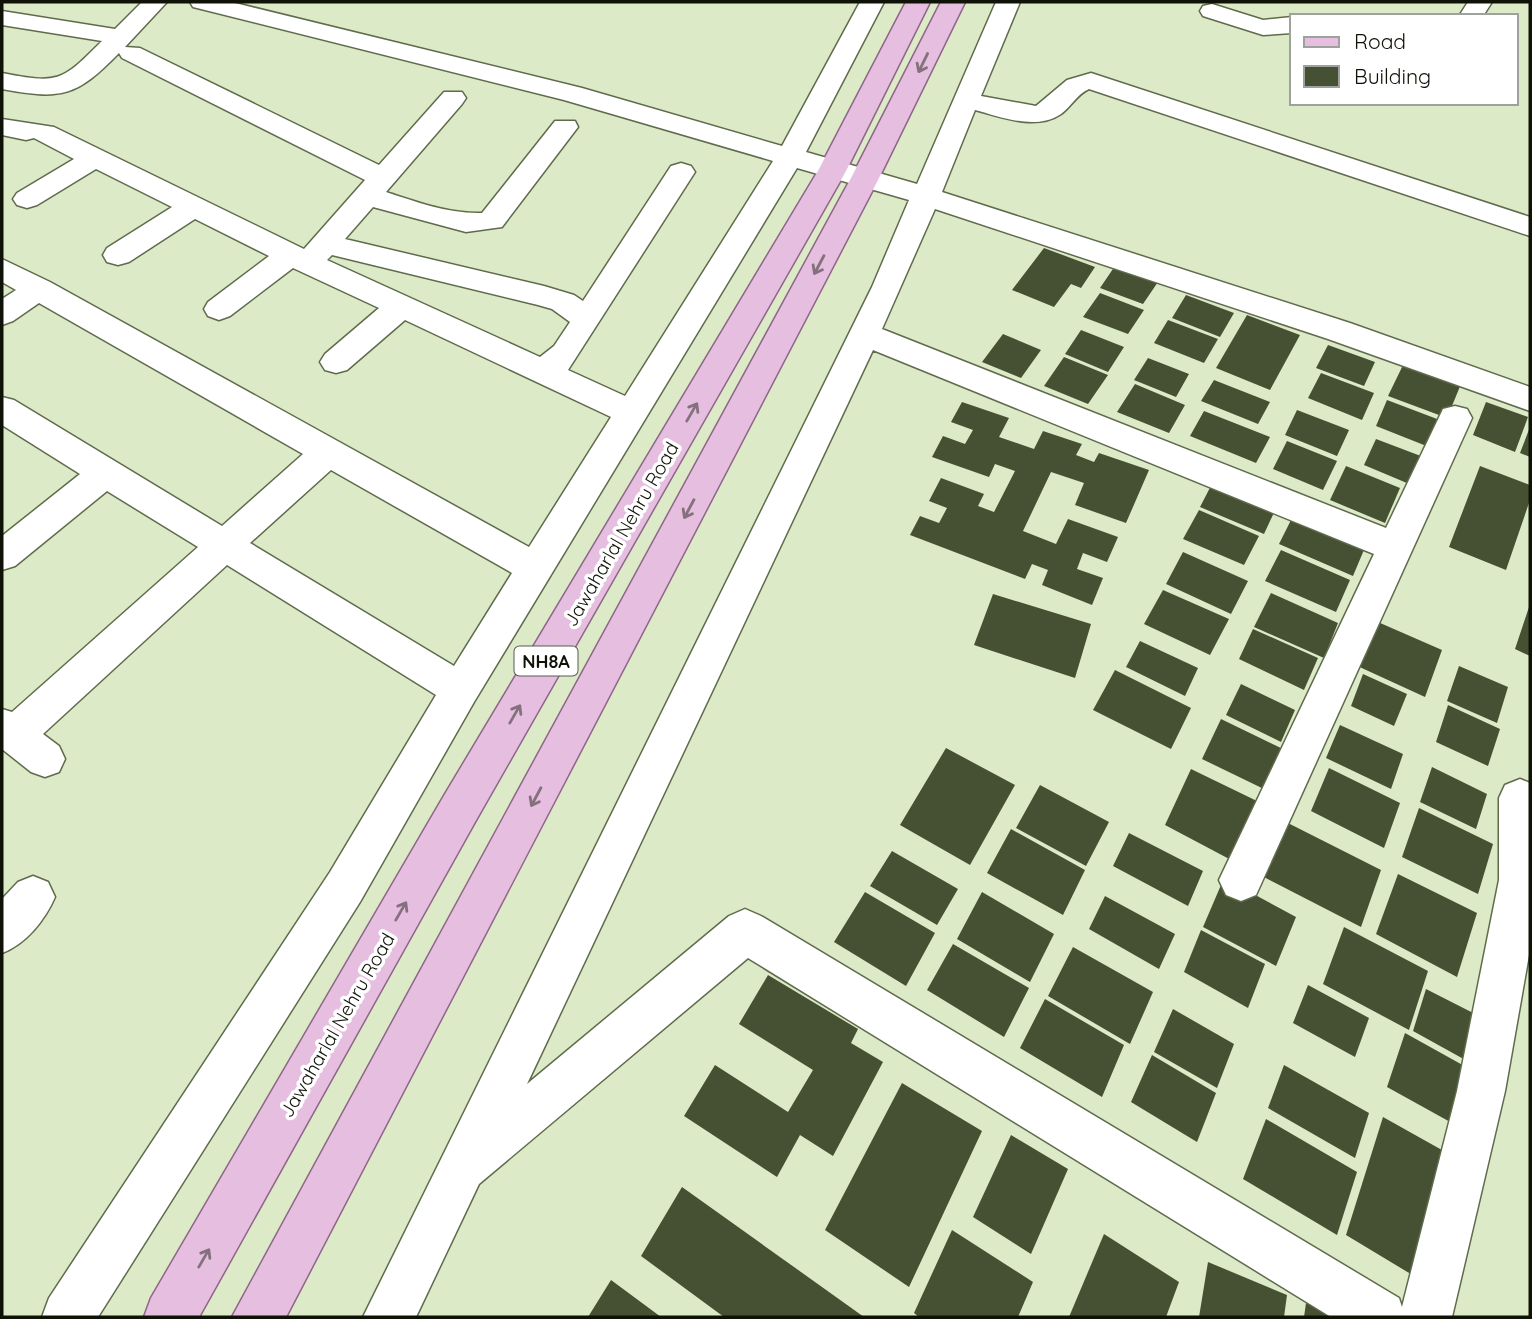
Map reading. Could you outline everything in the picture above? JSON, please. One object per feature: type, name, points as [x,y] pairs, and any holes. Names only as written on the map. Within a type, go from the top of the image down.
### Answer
[{"type":"main road","name":"Jawaharlal Nehru Road","points":[[258,1317],[848,176],[918,2]]},
{"type":"main road","name":"Jawaharlal Nehru Road","points":[[170,1317],[460,808],[953,2]]},
{"type":"street","points":[[2,81],[52,89],[67,86],[126,45],[155,2]]},
{"type":"street","points":[[202,2],[573,94],[848,176],[926,196],[1339,331],[1530,398]]},
{"type":"street","points":[[389,1317],[864,334],[1008,2]]},
{"type":"street","points":[[68,1317],[345,887],[460,690],[789,158],[861,4]]},
{"type":"street","points":[[1212,11],[1263,28],[1280,29],[1290,22]]},
{"type":"street","points":[[2,18],[126,45],[375,187],[466,223],[486,224],[492,220],[565,127]]},
{"type":"street","points":[[966,100],[1035,114],[1051,109],[1076,83],[1091,81],[1530,227]]},
{"type":"street","points":[[219,309],[308,254],[375,187],[453,99]]},
{"type":"street","points":[[24,131],[94,158],[194,206],[308,254],[402,306],[632,413]]},
{"type":"street","points":[[27,199],[94,158]]},
{"type":"street","points":[[539,370],[556,363],[565,354],[681,172]]},
{"type":"street","points":[[118,255],[194,206]]},
{"type":"street","points":[[308,254],[544,296],[563,302],[586,318]]},
{"type":"street","points":[[2,270],[536,569]]},
{"type":"street","points":[[2,314],[39,289]]},
{"type":"street","points":[[336,362],[402,306]]},
{"type":"street","points":[[864,334],[1397,548]]},
{"type":"street","points":[[2,409],[460,690]]},
{"type":"street","points":[[1241,880],[1455,418]]},
{"type":"street","points":[[45,759],[8,731],[224,547],[328,452]]},
{"type":"street","points":[[2,556],[104,474]]},
{"type":"street","points":[[1426,1317],[1481,1091],[1521,880],[1520,798]]},
{"type":"street","points":[[2,931],[33,897]]},
{"type":"street","points":[[458,1172],[744,931],[1380,1317]]},
{"type":"building","points":[[1044,248],[1095,267],[1081,288],[1071,284],[1054,307],[1012,290]]},
{"type":"building","points":[[1117,263],[1160,279],[1143,304],[1100,288]]},
{"type":"building","points":[[1100,293],[1144,310],[1128,334],[1083,317]]},
{"type":"building","points":[[1186,295],[1234,313],[1220,337],[1172,318]]},
{"type":"building","points":[[1247,315],[1300,335],[1270,390],[1216,368]]},
{"type":"building","points":[[1168,320],[1218,339],[1204,363],[1154,343]]},
{"type":"building","points":[[1081,330],[1124,347],[1108,372],[1065,354]]},
{"type":"building","points":[[1003,334],[1041,350],[1021,378],[982,362]]},
{"type":"building","points":[[1328,345],[1375,362],[1364,386],[1316,368]]},
{"type":"building","points":[[1064,357],[1108,375],[1088,404],[1044,386]]},
{"type":"building","points":[[1148,358],[1189,374],[1176,397],[1134,380]]},
{"type":"building","points":[[1404,363],[1461,384],[1447,418],[1388,396]]},
{"type":"building","points":[[1321,373],[1374,393],[1362,420],[1308,398]]},
{"type":"building","points":[[1214,380],[1270,402],[1258,424],[1201,401]]},
{"type":"building","points":[[1135,384],[1185,405],[1169,433],[1117,412]]},
{"type":"building","points":[[1387,400],[1445,422],[1434,449],[1376,426]]},
{"type":"building","points":[[962,402],[1009,418],[999,437],[1034,449],[1043,431],[1082,444],[1076,455],[1094,462],[1099,453],[1149,470],[1126,523],[1075,505],[1084,483],[1051,472],[1023,531],[1056,544],[1068,519],[1118,537],[1107,562],[1083,553],[1077,569],[1103,578],[1092,605],[1042,585],[1048,570],[1032,564],[1025,579],[910,535],[920,516],[939,523],[947,508],[929,501],[941,478],[984,494],[978,506],[994,512],[1015,471],[995,464],[989,477],[932,457],[943,436],[965,444],[973,430],[951,422]]},
{"type":"building","points":[[1486,402],[1528,417],[1515,452],[1473,435]]},
{"type":"building","points":[[1297,410],[1349,430],[1337,456],[1285,435]]},
{"type":"building","points":[[1204,411],[1270,437],[1256,463],[1190,436]]},
{"type":"building","points":[[1530,427],[1530,457],[1520,453]]},
{"type":"building","points":[[1376,439],[1426,458],[1414,486],[1364,465]]},
{"type":"building","points":[[1287,441],[1337,461],[1323,490],[1273,469]]},
{"type":"building","points":[[1346,466],[1400,488],[1385,523],[1330,500]]},
{"type":"building","points":[[1480,466],[1530,485],[1530,500],[1506,570],[1449,547]]},
{"type":"building","points":[[1215,478],[1278,504],[1264,534],[1200,507]]},
{"type":"building","points":[[1199,510],[1259,536],[1244,565],[1183,539]]},
{"type":"building","points":[[1294,514],[1366,545],[1353,576],[1279,544]]},
{"type":"building","points":[[1281,550],[1350,580],[1336,612],[1265,581]]},
{"type":"building","points":[[1183,552],[1248,581],[1231,614],[1166,584]]},
{"type":"building","points":[[1163,590],[1229,619],[1210,655],[1144,624]]},
{"type":"building","points":[[1271,593],[1338,623],[1324,658],[1254,627]]},
{"type":"building","points":[[993,594],[1091,624],[1075,678],[974,645]]},
{"type":"building","points":[[1530,604],[1530,656],[1515,649]]},
{"type":"building","points":[[1371,619],[1442,650],[1425,697],[1353,664]]},
{"type":"building","points":[[1253,629],[1318,658],[1304,690],[1239,659]]},
{"type":"building","points":[[1140,641],[1198,668],[1185,696],[1126,667]]},
{"type":"building","points":[[1459,666],[1508,687],[1497,723],[1447,701]]},
{"type":"building","points":[[1115,670],[1191,708],[1171,749],[1093,710]]},
{"type":"building","points":[[1363,674],[1407,694],[1394,726],[1351,706]]},
{"type":"building","points":[[1241,684],[1295,710],[1281,742],[1226,715]]},
{"type":"building","points":[[1448,705],[1500,729],[1488,766],[1436,742]]},
{"type":"building","points":[[1221,719],[1285,750],[1268,791],[1202,759]]},
{"type":"building","points":[[1340,725],[1403,754],[1391,789],[1326,758]]},
{"type":"building","points":[[946,748],[1015,785],[970,865],[900,825]]},
{"type":"building","points":[[1432,767],[1487,794],[1476,829],[1420,802]]},
{"type":"building","points":[[1329,768],[1400,803],[1384,848],[1311,811]]},
{"type":"building","points":[[1191,769],[1259,802],[1233,861],[1165,825]]},
{"type":"building","points":[[1040,785],[1109,822],[1086,866],[1016,828]]},
{"type":"building","points":[[1419,808],[1493,844],[1478,894],[1402,857]]},
{"type":"building","points":[[1280,819],[1381,870],[1361,927],[1258,874]]},
{"type":"building","points":[[1011,829],[1085,870],[1063,915],[987,873]]},
{"type":"building","points":[[1129,833],[1203,871],[1188,906],[1113,866]]},
{"type":"building","points":[[892,851],[958,889],[937,925],[870,886]]},
{"type":"building","points":[[1398,874],[1477,913],[1457,977],[1376,934]]},
{"type":"building","points":[[1224,878],[1296,917],[1276,966],[1203,927]]},
{"type":"building","points":[[865,892],[935,933],[906,986],[834,942]]},
{"type":"building","points":[[982,892],[1054,934],[1030,982],[957,939]]},
{"type":"building","points":[[1105,896],[1175,934],[1159,969],[1089,929]]},
{"type":"building","points":[[1344,927],[1428,971],[1409,1030],[1323,984]]},
{"type":"building","points":[[1201,930],[1265,964],[1248,1008],[1184,972]]},
{"type":"building","points":[[953,944],[1029,988],[1004,1037],[927,990]]},
{"type":"building","points":[[1073,947],[1153,992],[1130,1044],[1048,996]]},
{"type":"building","points":[[768,975],[858,1029],[851,1043],[883,1062],[833,1156],[800,1135],[777,1177],[684,1116],[715,1065],[788,1112],[813,1070],[739,1024]]},
{"type":"building","points":[[1308,985],[1369,1018],[1355,1057],[1293,1023]]},
{"type":"building","points":[[1426,989],[1481,1017],[1469,1062],[1413,1031]]},
{"type":"building","points":[[1045,999],[1124,1045],[1102,1097],[1020,1048]]},
{"type":"building","points":[[1173,1009],[1234,1044],[1217,1088],[1154,1052]]},
{"type":"building","points":[[1405,1033],[1477,1073],[1461,1128],[1387,1087]]},
{"type":"building","points":[[1152,1055],[1216,1093],[1197,1142],[1131,1102]]},
{"type":"building","points":[[1284,1065],[1369,1113],[1355,1158],[1268,1108]]},
{"type":"building","points":[[902,1083],[982,1131],[909,1287],[825,1230]]},
{"type":"building","points":[[1383,1117],[1458,1159],[1424,1282],[1346,1235]]},
{"type":"building","points":[[1266,1119],[1357,1172],[1337,1235],[1243,1179]]},
{"type":"building","points":[[1011,1135],[1068,1169],[1031,1254],[973,1217]]},
{"type":"building","points":[[682,1187],[864,1317],[724,1317],[641,1256]]},
{"type":"building","points":[[952,1230],[1033,1282],[1018,1317],[919,1317],[914,1313]]},
{"type":"building","points":[[1104,1234],[1179,1282],[1166,1317],[1069,1317]]},
{"type":"building","points":[[1208,1262],[1287,1295],[1284,1317],[1199,1317]]},
{"type":"building","points":[[611,1280],[661,1317],[588,1317]]},
{"type":"building","points":[[1306,1303],[1338,1317],[1304,1317]]}]
